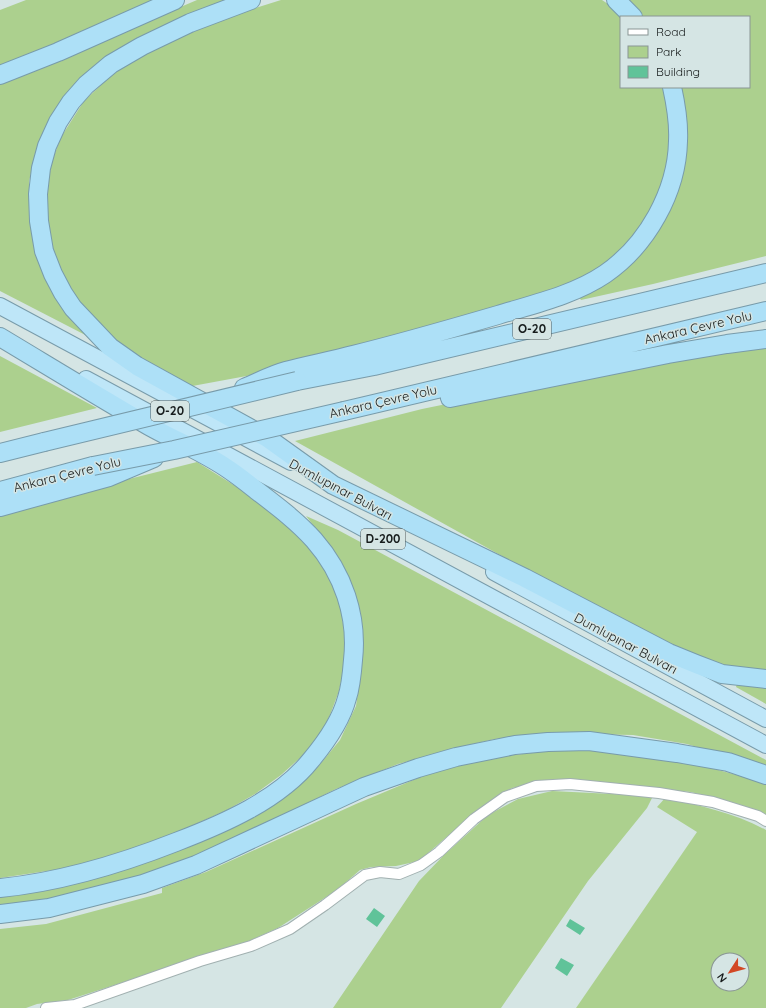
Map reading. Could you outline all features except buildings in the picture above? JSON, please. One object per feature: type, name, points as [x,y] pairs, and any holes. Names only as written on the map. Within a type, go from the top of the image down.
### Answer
[{"type":"highway","points":[[0,76],[175,0]]},
{"type":"highway","points":[[251,0],[190,23],[142,46],[112,64],[86,85],[71,102],[58,122],[47,146],[41,168],[38,194],[39,221],[44,251],[53,274],[73,308],[110,346],[137,366],[266,437],[333,486],[518,575],[669,653],[722,674],[766,680]]},
{"type":"highway","points":[[616,0],[632,16]]},
{"type":"highway","points":[[291,376],[353,356],[533,305],[584,286],[604,274],[631,251],[646,232],[666,196],[674,168],[678,142],[677,113],[672,88]]},
{"type":"highway","name":"O-20","points":[[0,453],[213,401],[291,376],[374,366],[766,273]]},
{"type":"highway","name":"Dumlupınar Bulvarı","points":[[0,306],[766,719]]},
{"type":"highway","name":"Ankara Çevre Yolu","points":[[0,491],[93,466],[174,450],[344,411],[766,311]]},
{"type":"highway","name":"Dumlupınar Bulvarı","points":[[0,333],[766,745]]},
{"type":"highway","points":[[0,337],[114,405],[226,467],[295,520],[316,541],[331,562],[342,583],[349,603],[354,628],[352,677],[347,699],[339,720],[310,761],[291,780],[273,794],[240,813],[205,830],[153,851],[107,866],[51,880],[0,888]]},
{"type":"highway","points":[[378,402],[434,401],[668,354],[727,344],[766,340]]},
{"type":"highway","points":[[0,448],[44,442]]},
{"type":"highway","points":[[0,507],[109,477],[174,450]]},
{"type":"highway","points":[[0,914],[49,908],[143,884],[196,864],[364,787],[441,761],[515,745],[548,742],[596,741],[728,762],[766,775]]},
{"type":"street","points":[[46,1008],[75,1005],[200,961],[251,946],[290,929],[365,875],[380,872],[399,874],[422,865],[439,852],[474,819],[506,797],[536,786],[570,784],[660,793],[713,802],[758,816],[766,821]]},
{"type":"green space","points":[[26,0],[153,0],[40,51],[0,67],[0,10]]},
{"type":"green space","points":[[197,0],[231,0],[140,39],[42,137],[35,154],[29,182],[29,213],[35,247],[95,340],[0,291],[0,84]]},
{"type":"green space","points":[[281,0],[602,0],[620,16],[620,88],[664,88],[670,121],[668,165],[645,221],[631,240],[599,271],[557,291],[273,371],[187,387],[110,340],[66,286],[50,244],[46,216],[47,188],[52,161],[61,137],[84,101],[116,71],[139,56],[237,14]]},
{"type":"green space","points":[[626,0],[766,0],[766,256],[581,300],[579,297],[663,218],[680,88],[750,88],[750,16],[642,16],[636,8]]},
{"type":"green space","points":[[766,345],[766,674],[741,672],[702,659],[633,629],[295,441],[422,409],[578,377]]},
{"type":"green space","points":[[0,356],[97,408],[0,432]]},
{"type":"green space","points":[[197,462],[237,487],[298,530],[335,585],[341,609],[345,639],[344,667],[339,691],[330,715],[320,735],[301,757],[281,775],[255,794],[227,810],[169,836],[101,860],[60,869],[0,878],[0,513]]},
{"type":"green space","points":[[306,516],[338,530],[766,760],[766,768],[687,744],[633,735],[527,735],[495,739],[398,764],[336,789],[211,850],[150,875],[87,891],[27,903],[0,906],[0,894],[276,802],[298,787],[317,768],[340,740],[356,706],[361,670],[363,636],[360,611],[354,592],[339,558]]},
{"type":"green space","points":[[737,684],[766,686],[766,704],[736,687]]},
{"type":"green space","points":[[555,750],[616,750],[689,762],[766,783],[766,816],[752,809],[691,792],[557,780],[512,788],[472,815],[419,861],[396,866],[371,867],[360,870],[337,890],[278,928],[236,947],[68,1000],[37,1004],[26,1008],[0,1008],[0,929],[46,924],[162,893],[162,888],[206,872],[356,804],[442,768],[506,756]]},
{"type":"green space","points":[[552,791],[653,796],[647,808],[588,881],[501,1008],[333,1008],[419,881],[444,855],[488,815],[518,799]]},
{"type":"green space","points":[[666,797],[730,814],[766,830],[766,1008],[576,1008],[697,832],[657,807]]}]
